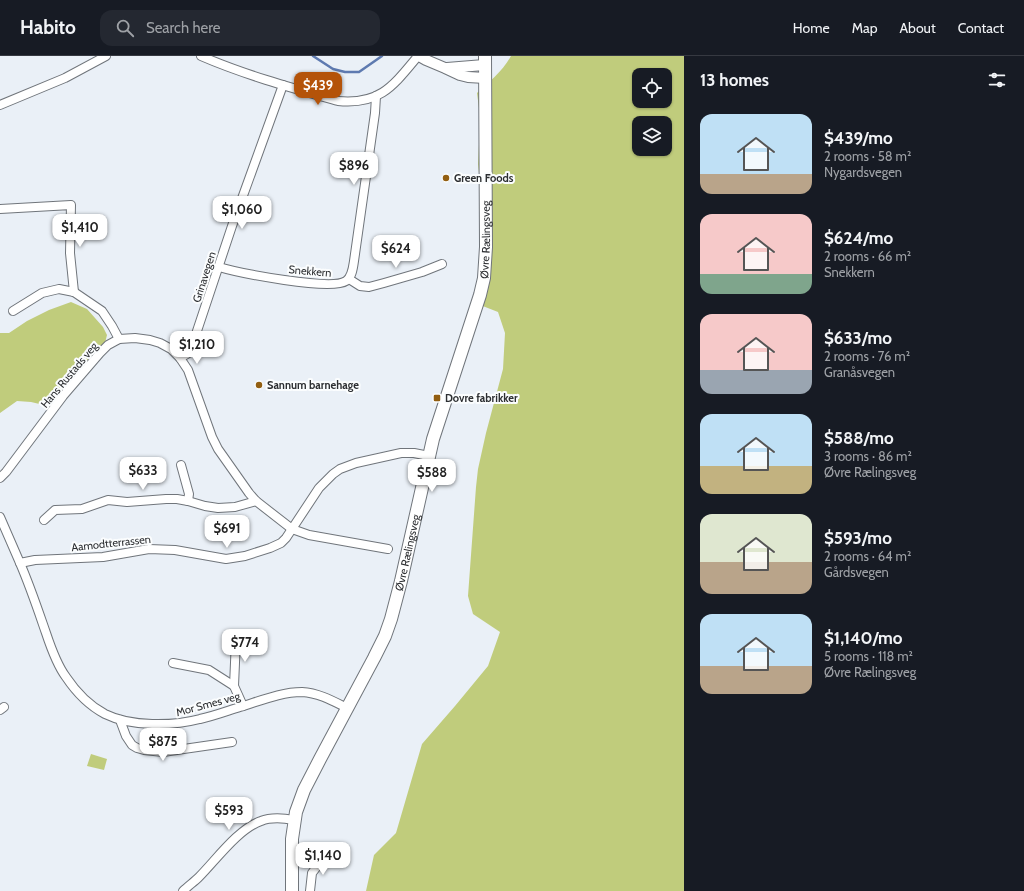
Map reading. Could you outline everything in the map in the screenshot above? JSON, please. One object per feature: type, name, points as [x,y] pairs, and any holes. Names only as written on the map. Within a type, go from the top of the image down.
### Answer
[{"type":"main road","name":"Øvre Rælingsveg","points":[[292,891],[291,853],[294,820],[298,805],[304,790],[380,646],[391,619],[436,427],[478,304],[484,278],[486,240],[485,61]]},
{"type":"street","points":[[0,105],[65,78],[106,56]]},
{"type":"street","points":[[202,56],[240,72],[338,101],[355,102],[368,99],[385,91],[418,56],[460,75],[484,78]]},
{"type":"street","points":[[444,68],[485,61]]},
{"type":"street","name":"Grinavegen","points":[[180,358],[187,354],[192,346],[232,226],[282,85]]},
{"type":"street","points":[[376,96],[375,113],[353,269],[349,279],[360,286],[369,287],[422,272],[442,264]]},
{"type":"street","points":[[0,209],[71,205],[70,253],[74,292]]},
{"type":"street","name":"Snekkern","points":[[219,267],[234,272],[317,284],[342,283],[349,279]]},
{"type":"street","points":[[13,311],[42,293],[59,289],[74,292],[102,311],[119,339],[135,338],[150,340],[172,349],[188,370],[212,437],[218,449],[256,501],[292,529],[309,535],[388,549]]},
{"type":"street","name":"Hans Rustads veg","points":[[0,478],[63,396],[90,364],[108,345],[119,339]]},
{"type":"street","name":"Aamodtterrassen","points":[[20,563],[35,560],[103,557],[149,549],[175,550],[226,559],[245,556],[281,543],[286,538],[319,488],[340,469],[356,463],[401,453],[414,453],[429,456]]},
{"type":"street","points":[[181,465],[189,494],[188,501]]},
{"type":"street","points":[[44,520],[55,510],[82,509],[108,500],[127,502],[166,499],[188,501],[218,508],[235,507],[256,501]]},
{"type":"street","points":[[0,517],[20,563]]},
{"type":"street","name":"Mor Smes veg","points":[[20,563],[27,578],[49,642],[65,677],[85,700],[106,714],[120,720],[150,724],[172,724],[200,720],[276,696],[303,692],[322,696],[347,708]]},
{"type":"street","points":[[236,639],[234,686],[243,706]]},
{"type":"street","points":[[173,663],[209,670],[234,686]]},
{"type":"street","points":[[120,720],[126,736],[132,744],[137,748],[144,750],[163,752],[232,742]]},
{"type":"street","points":[[183,891],[248,828],[261,821],[276,819],[294,820]]},
{"type":"street","points":[[310,891],[312,873],[319,864],[336,860]]},
{"type":"green space","points":[[511,56],[684,56],[684,891],[366,891],[374,855],[396,833],[422,744],[488,666],[500,632],[473,614],[468,596],[478,469],[503,369],[505,333],[498,312],[475,303],[484,241],[478,164],[479,108],[477,93],[504,67]]},
{"type":"green space","points":[[71,302],[87,309],[103,327],[107,335],[103,351],[77,385],[62,398],[48,406],[31,402],[17,401],[0,413],[0,333],[9,333],[27,321],[49,310]]},
{"type":"green space","points":[[91,754],[107,759],[104,770],[87,766]]},
{"type":"waterway","points":[[313,56],[333,69],[345,72],[359,72],[382,56]]},
{"type":"place","name":"Green Foods","points":[[446,178]]},
{"type":"place","name":"Sannum barnehage","points":[[259,385]]},
{"type":"place","name":"Dovre fabrikker","points":[[437,398]]}]
